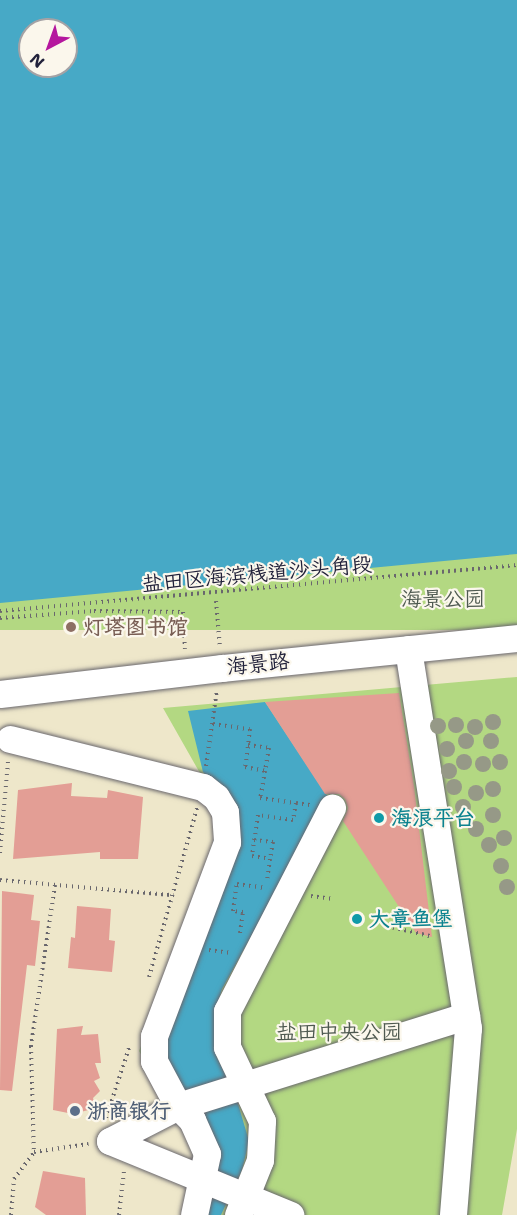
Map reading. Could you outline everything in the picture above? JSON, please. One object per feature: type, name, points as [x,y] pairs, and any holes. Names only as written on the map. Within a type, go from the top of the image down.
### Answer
[{"type":"street","name":"海景路","points":[[0,694],[517,638]]},
{"type":"street","points":[[408,649],[468,1028],[453,1215]]},
{"type":"street","points":[[10,739],[203,787],[216,797],[225,812],[227,842],[154,1036],[154,1061],[178,1106],[192,1120],[207,1154],[194,1215]]},
{"type":"street","points":[[240,1202],[260,1160],[262,1121],[243,1086],[227,1047],[227,1011],[246,956],[332,808]]},
{"type":"street","points":[[110,1141],[178,1106],[466,1016]]},
{"type":"street","points":[[110,1141],[202,1181],[240,1202],[290,1215]]},
{"type":"path","name":"盐田区海滨栈道沙头角段","points":[[0,611],[517,565]]},
{"type":"path","points":[[216,601],[219,641]]},
{"type":"path","points":[[0,618],[94,611],[183,612],[185,651],[197,650]]},
{"type":"path","points":[[208,650],[220,649]]},
{"type":"path","points":[[203,787],[215,700]]},
{"type":"path","points":[[213,724],[250,729],[244,768],[265,771]]},
{"type":"path","points":[[0,853],[10,739]]},
{"type":"path","points":[[248,745],[269,748],[260,798],[296,803],[293,820],[258,815],[252,856],[270,859]]},
{"type":"path","points":[[189,947],[246,956],[243,912],[233,910],[237,884],[266,889],[273,842],[226,836]]},
{"type":"path","points":[[0,880],[173,895]]},
{"type":"path","points":[[11,1215],[14,1179],[34,1152],[31,1046],[55,885]]},
{"type":"path","points":[[387,926],[454,941]]},
{"type":"path","points":[[34,1152],[110,1141]]},
{"type":"green space","name":"海景公园","points":[[0,554],[517,554],[517,630],[0,630]]},
{"type":"green space","name":"盐田中央公园","points":[[517,677],[517,1129],[502,1215],[189,1215],[195,1143],[139,1051],[224,833],[205,782],[163,708]]},
{"type":"water","points":[[0,0],[517,0],[517,554],[0,603]]},
{"type":"water","points":[[265,702],[328,797],[222,989],[214,1016],[216,1055],[236,1097],[249,1141],[242,1170],[221,1215],[199,1215],[213,1174],[164,1058],[165,1041],[225,794],[203,772],[188,711]]},
{"type":"building","name":"海浪平台","points":[[399,693],[414,786],[432,937],[416,933],[343,821],[348,808],[345,799],[339,794],[325,794],[265,702]]},
{"type":"building","points":[[72,783],[71,796],[107,798],[108,790],[143,797],[138,859],[100,859],[100,852],[13,859],[18,790]]},
{"type":"building","points":[[2,891],[34,895],[31,920],[40,921],[35,966],[27,965],[12,1091],[0,1090]]},
{"type":"building","points":[[77,906],[111,909],[109,940],[115,941],[112,972],[68,968],[71,937],[75,938]]},
{"type":"building","points":[[83,1026],[81,1035],[98,1034],[101,1063],[95,1063],[100,1078],[94,1081],[100,1091],[93,1098],[96,1108],[73,1114],[53,1110],[57,1029]]},
{"type":"building","points":[[43,1171],[85,1178],[86,1215],[46,1215],[35,1207]]},
{"type":"place","name":"灯塔图书馆","points":[[71,627]]},
{"type":"place","name":"海浪平台","points":[[379,818]]},
{"type":"place","name":"大章鱼堡","points":[[357,919]]},
{"type":"place","name":"浙商银行","points":[[75,1111]]}]
